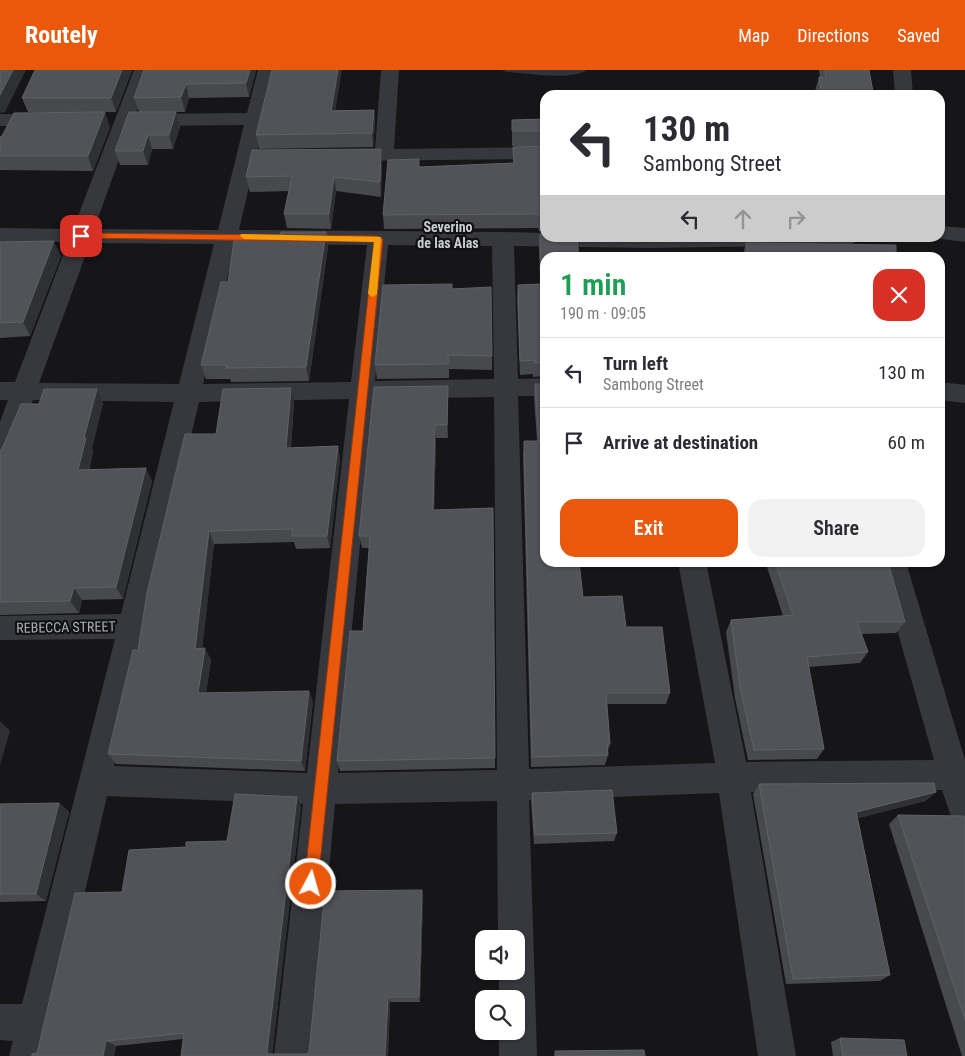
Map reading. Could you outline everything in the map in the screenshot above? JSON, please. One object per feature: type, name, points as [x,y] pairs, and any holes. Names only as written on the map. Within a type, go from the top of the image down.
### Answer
[{"type":"street","points":[[0,455],[12,392],[81,236],[115,120],[143,70]]},
{"type":"street","points":[[0,1022],[32,1039],[227,236],[256,157],[256,119],[268,70]]},
{"type":"street","points":[[384,154],[390,70]]},
{"type":"street","points":[[902,70],[904,90]]},
{"type":"street","points":[[115,120],[256,119]]},
{"type":"street","points":[[10,120],[69,120]]},
{"type":"street","points":[[325,155],[540,153]]},
{"type":"street","points":[[945,233],[965,235]]},
{"type":"street","points":[[0,235],[503,239],[540,241]]},
{"type":"street","points":[[293,1056],[378,239]]},
{"type":"street","points":[[503,239],[518,1056]]},
{"type":"street","points":[[548,242],[652,249],[809,242]]},
{"type":"street","points":[[12,392],[189,393],[540,388]]},
{"type":"street","points":[[945,392],[965,394]]},
{"type":"street","points":[[693,567],[732,777],[778,1056]]},
{"type":"street","points":[[894,567],[959,776],[965,814]]},
{"type":"street","name":"REBECCA STREET","points":[[0,628],[132,626]]},
{"type":"street","points":[[95,780],[321,789],[514,785],[732,777],[959,776]]},
{"type":"building","points":[[0,70],[13,70],[0,95]]},
{"type":"building","points":[[35,70],[122,70],[111,98],[22,98]]},
{"type":"building","points":[[144,70],[250,70],[246,83],[186,84],[181,97],[134,98]]},
{"type":"building","points":[[272,70],[338,70],[331,111],[374,110],[372,133],[256,135]]},
{"type":"building","points":[[825,70],[869,70],[873,90],[821,90],[819,77],[826,78]]},
{"type":"building","points":[[105,112],[88,156],[0,156],[0,137],[14,113]]},
{"type":"building","points":[[129,112],[176,112],[169,135],[148,135],[143,151],[115,151]]},
{"type":"building","points":[[540,119],[540,131],[512,131],[512,120]]},
{"type":"building","points":[[540,146],[540,216],[539,214],[383,215],[388,160],[419,159],[419,167],[514,163],[513,147]]},
{"type":"building","points":[[381,149],[380,182],[334,177],[329,214],[284,214],[292,176],[246,177],[252,150]]},
{"type":"building","points":[[281,232],[326,232],[306,367],[226,368],[227,365],[201,365],[221,282],[228,282],[234,241],[279,240]]},
{"type":"building","points":[[54,241],[23,322],[0,323],[0,242]]},
{"type":"building","points":[[540,242],[577,242],[578,252],[540,252]]},
{"type":"building","points":[[746,243],[896,245],[896,252],[748,252]]},
{"type":"building","points":[[452,284],[452,289],[491,287],[492,356],[448,355],[448,364],[375,365],[383,285]]},
{"type":"building","points":[[540,284],[540,362],[534,363],[534,360],[520,361],[518,285]]},
{"type":"building","points":[[535,384],[540,384],[540,567],[580,567],[583,597],[622,596],[626,627],[662,627],[670,693],[606,693],[610,744],[607,744],[608,755],[532,757],[524,441],[539,441]]},
{"type":"building","points":[[448,386],[447,425],[435,425],[433,510],[493,508],[495,758],[337,761],[350,631],[363,631],[370,536],[359,536],[374,387]]},
{"type":"building","points":[[291,388],[286,448],[338,446],[327,536],[292,536],[293,529],[209,531],[195,649],[205,648],[198,693],[309,691],[301,761],[108,754],[133,650],[138,650],[147,593],[185,434],[216,434],[223,389]]},
{"type":"building","points":[[44,389],[97,389],[78,470],[146,468],[116,587],[74,588],[70,601],[0,602],[0,450],[21,404],[39,404]]},
{"type":"building","points":[[777,567],[889,567],[905,622],[857,622],[868,652],[807,657],[824,749],[754,750],[740,687],[731,620],[793,615]]},
{"type":"building","points":[[934,783],[936,792],[856,812],[890,975],[793,979],[759,784]]},
{"type":"building","points":[[612,790],[617,833],[535,835],[532,793]]},
{"type":"building","points":[[235,794],[297,797],[268,1054],[307,1054],[309,1052],[325,891],[422,890],[419,997],[388,997],[385,1056],[181,1056],[184,1033],[106,1041],[103,1056],[32,1056],[32,1054],[37,1053],[75,893],[122,892],[129,850],[186,847],[186,842],[227,841]]},
{"type":"building","points":[[59,803],[36,894],[0,894],[0,804]]},
{"type":"building","points":[[898,815],[965,817],[965,1020]]},
{"type":"building","points":[[840,1038],[904,1040],[907,1056],[843,1056]]},
{"type":"building","points":[[644,1050],[645,1056],[555,1056],[555,1051]]},
{"type":"waterway","points":[[506,70],[562,73],[583,70]]},
{"type":"slow traffic","points":[[244,236],[378,239],[373,294]]},
{"type":"district","name":"Severino de las Alas","points":[[448,236]]},
{"type":"route","points":[[81,236],[378,239],[311,884]]}]
